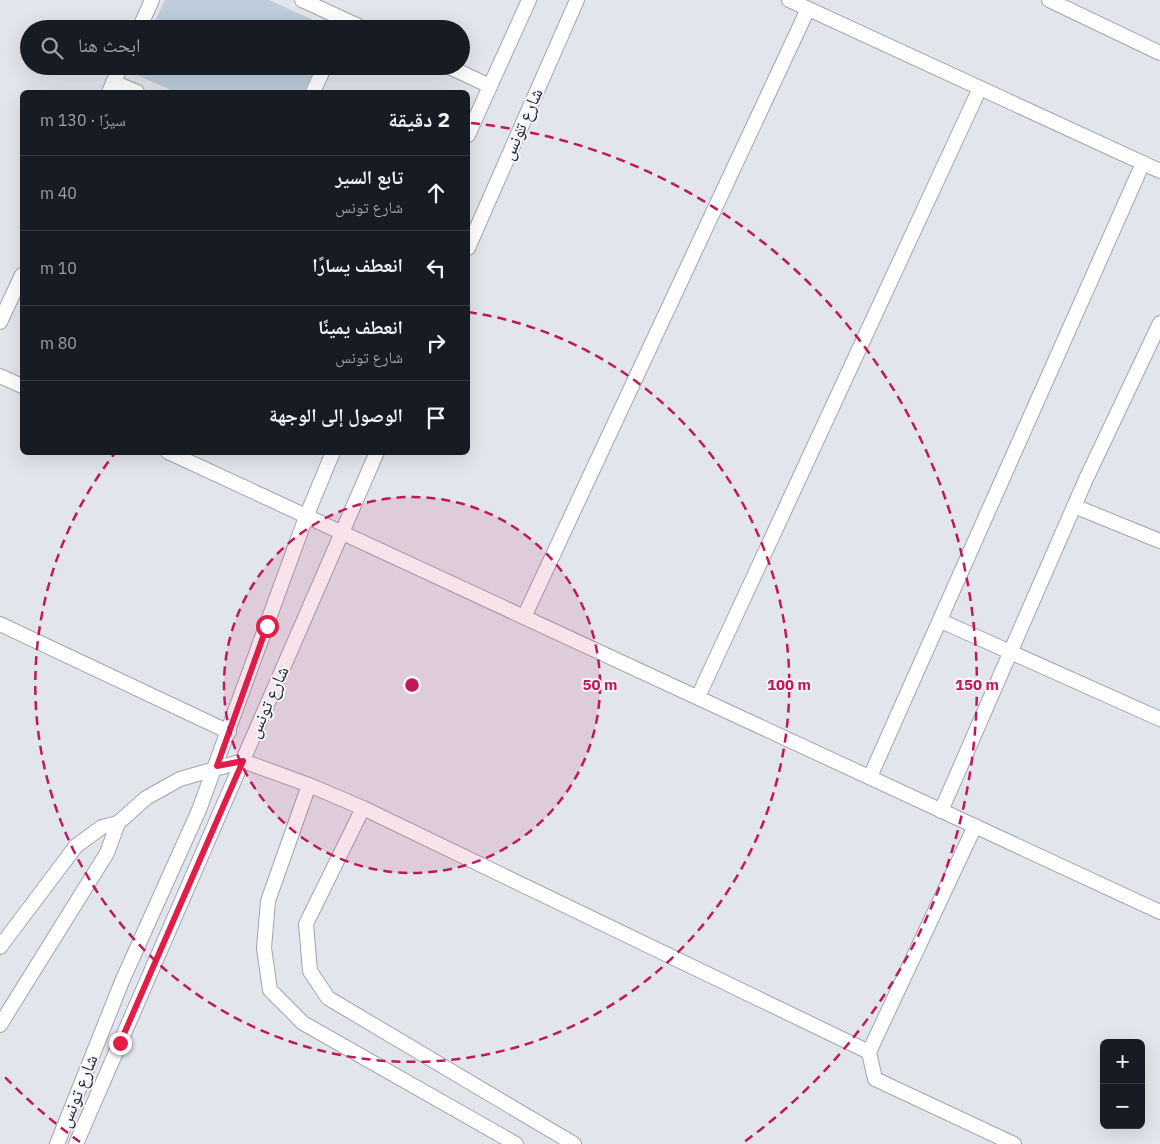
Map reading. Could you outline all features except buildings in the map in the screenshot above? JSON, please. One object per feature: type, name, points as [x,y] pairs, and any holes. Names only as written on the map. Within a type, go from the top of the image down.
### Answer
[{"type":"street","points":[[143,20],[152,0]]},
{"type":"street","points":[[302,0],[337,20]]},
{"type":"street","points":[[470,131],[529,0]]},
{"type":"street","name":"شارع تونس","points":[[470,243],[577,0]]},
{"type":"street","points":[[789,0],[1160,171]]},
{"type":"street","points":[[1049,0],[1160,54]]},
{"type":"street","points":[[524,617],[808,9]]},
{"type":"street","points":[[117,75],[111,87],[127,90]]},
{"type":"street","points":[[314,90],[321,75]]},
{"type":"street","points":[[466,75],[490,86]]},
{"type":"street","points":[[698,697],[980,88]]},
{"type":"street","points":[[870,777],[1142,163]]},
{"type":"street","points":[[0,322],[20,279]]},
{"type":"street","points":[[941,810],[1074,506],[1160,323]]},
{"type":"street","points":[[0,376],[20,385]]},
{"type":"street","points":[[174,455],[341,535],[698,697],[1160,912]]},
{"type":"street","name":"شارع تونس","points":[[57,1144],[123,979],[217,766],[306,517],[331,455]]},
{"type":"street","name":"شارع تونس","points":[[76,1144],[376,455]]},
{"type":"street","points":[[1074,506],[1160,541]]},
{"type":"street","points":[[940,621],[1160,719]]},
{"type":"street","points":[[0,624],[229,732]]},
{"type":"street","points":[[0,1025],[107,853],[118,823],[131,810],[163,787],[180,778],[217,766],[243,761],[309,785],[363,808],[869,1052]]},
{"type":"street","points":[[309,785],[268,902],[264,948],[270,990],[303,1023],[516,1144]]},
{"type":"street","points":[[363,808],[306,924],[310,971],[328,998],[574,1144]]},
{"type":"street","points":[[0,947],[76,846],[102,828],[118,823]]},
{"type":"street","points":[[975,826],[869,1052],[875,1079],[1014,1144]]},
{"type":"shaded area","points":[[165,0],[269,0],[313,20],[155,20]]},
{"type":"shaded area","points":[[137,75],[312,75],[305,90],[171,90]]},
{"type":"route","points":[[120,1043],[243,761],[217,766],[267,626]]}]
